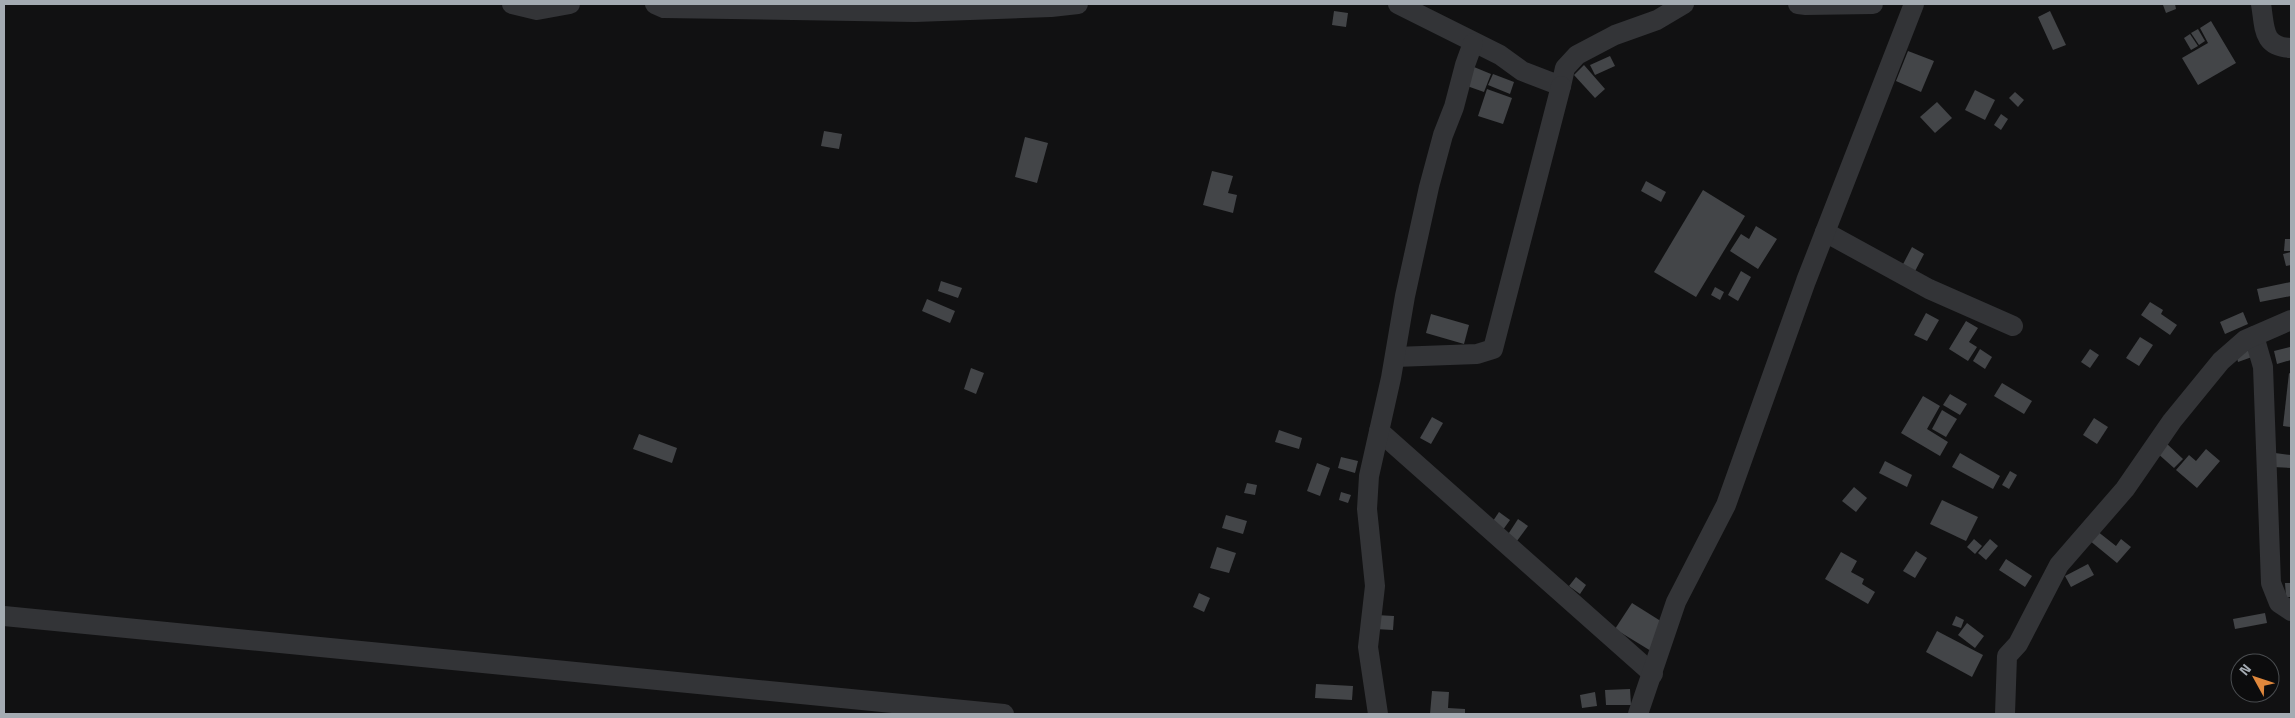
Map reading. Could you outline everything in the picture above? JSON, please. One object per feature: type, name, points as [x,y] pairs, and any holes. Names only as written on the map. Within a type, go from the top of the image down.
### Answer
[{"type":"street","points":[[512,4],[537,10],[570,4]]},
{"type":"street","points":[[656,4],[664,8],[848,7],[925,12],[1051,7],[1078,4]]},
{"type":"street","points":[[1398,4],[1500,55],[1522,71],[1561,86]]},
{"type":"street","points":[[1394,357],[1478,354],[1493,349],[1565,68],[1577,54],[1615,35],[1657,20],[1684,4]]},
{"type":"street","points":[[1798,4],[1806,6],[1873,4]]},
{"type":"street","points":[[1638,714],[1676,602],[1726,505],[1825,232],[1914,4]]},
{"type":"street","points":[[2261,4],[2269,40],[2277,48],[2291,48]]},
{"type":"street","points":[[1378,714],[1368,647],[1375,586],[1368,509],[1369,476],[1428,187],[1473,43]]},
{"type":"street","points":[[1825,232],[1929,289],[2013,326]]},
{"type":"street","points":[[2004,714],[2006,656],[2018,644],[2059,565],[2125,488],[2172,421],[2221,361],[2245,340],[2291,320]]},
{"type":"street","points":[[2254,336],[2263,367],[2271,583],[2279,603],[2291,612]]},
{"type":"street","points":[[1378,431],[1653,674]]},
{"type":"street","points":[[4,616],[1004,714]]},
{"type":"building","points":[[2175,4],[2176,9],[2166,13],[2163,5]]},
{"type":"building","points":[[1334,11],[1348,13],[1346,27],[1332,25]]},
{"type":"building","points":[[2050,11],[2066,45],[2053,50],[2038,17]]},
{"type":"building","points":[[2211,21],[2236,63],[2198,85],[2182,58],[2208,43],[2200,28]]},
{"type":"building","points":[[2198,29],[2205,41],[2199,45],[2191,33]]},
{"type":"building","points":[[2190,34],[2198,46],[2191,50],[2184,38]]},
{"type":"building","points":[[1908,51],[1934,61],[1921,92],[1896,81]]},
{"type":"building","points":[[1610,56],[1615,66],[1595,75],[1590,65]]},
{"type":"building","points":[[1584,65],[1605,89],[1595,98],[1574,75]]},
{"type":"building","points":[[1474,67],[1491,74],[1484,92],[1467,86]]},
{"type":"building","points":[[1493,74],[1514,82],[1510,94],[1488,85]]},
{"type":"building","points":[[1487,89],[1512,98],[1503,124],[1478,116]]},
{"type":"building","points":[[1975,90],[1995,100],[1985,120],[1965,110]]},
{"type":"building","points":[[2015,92],[2024,100],[2018,107],[2009,98]]},
{"type":"building","points":[[1937,102],[1952,118],[1935,133],[1920,117]]},
{"type":"building","points":[[2001,114],[2008,119],[2001,130],[1994,125]]},
{"type":"building","points":[[824,131],[842,134],[839,149],[821,146]]},
{"type":"building","points":[[1025,137],[1048,143],[1037,183],[1015,177]]},
{"type":"building","points":[[1212,171],[1233,176],[1228,193],[1237,195],[1233,213],[1203,205]]},
{"type":"building","points":[[1646,181],[1666,192],[1661,202],[1641,191]]},
{"type":"building","points":[[1703,190],[1745,216],[1696,297],[1654,272]]},
{"type":"building","points":[[1756,226],[1777,239],[1758,269],[1730,251],[1741,234],[1749,239]]},
{"type":"building","points":[[2285,239],[2291,239],[2291,251],[2284,251]]},
{"type":"building","points":[[1912,247],[1924,254],[1912,277],[1900,270]]},
{"type":"building","points":[[2291,252],[2291,265],[2286,266],[2283,254]]},
{"type":"building","points":[[1741,271],[1751,277],[1738,301],[1728,295]]},
{"type":"building","points":[[941,281],[962,288],[958,298],[938,291]]},
{"type":"building","points":[[2291,282],[2291,296],[2260,302],[2257,289]]},
{"type":"building","points":[[1715,287],[1724,292],[1720,300],[1711,295]]},
{"type":"building","points":[[927,299],[955,311],[950,323],[922,311]]},
{"type":"building","points":[[2150,302],[2163,310],[2161,314],[2177,325],[2170,335],[2141,315]]},
{"type":"building","points":[[2243,312],[2248,324],[2225,334],[2220,322]]},
{"type":"building","points":[[1926,313],[1939,320],[1927,341],[1914,335]]},
{"type":"building","points":[[1431,314],[1469,325],[1464,344],[1426,333]]},
{"type":"building","points":[[1966,321],[1978,328],[1969,342],[1977,347],[1968,361],[1949,349]]},
{"type":"building","points":[[2140,337],[2153,345],[2139,366],[2126,358]]},
{"type":"building","points":[[2290,347],[2291,360],[2277,364],[2274,351]]},
{"type":"building","points":[[1980,349],[1992,357],[1985,369],[1973,361]]},
{"type":"building","points":[[2090,349],[2099,355],[2090,368],[2081,362]]},
{"type":"building","points":[[2249,350],[2252,357],[2238,362],[2236,354]]},
{"type":"building","points":[[971,368],[984,373],[976,394],[964,389]]},
{"type":"building","points":[[2289,373],[2291,374],[2291,427],[2283,426]]},
{"type":"building","points":[[2002,383],[2032,401],[2024,414],[1994,396]]},
{"type":"building","points":[[1950,394],[1967,404],[1960,415],[1943,405]]},
{"type":"building","points":[[1923,396],[1940,406],[1927,429],[1948,442],[1940,456],[1901,433]]},
{"type":"building","points":[[1942,410],[1957,419],[1946,437],[1932,429]]},
{"type":"building","points":[[1432,417],[1443,423],[1431,444],[1420,438]]},
{"type":"building","points":[[2094,418],[2108,427],[2097,444],[2083,435]]},
{"type":"building","points":[[1279,430],[1302,438],[1299,449],[1275,442]]},
{"type":"building","points":[[639,434],[677,448],[672,463],[633,449]]},
{"type":"building","points":[[2165,442],[2183,459],[2174,468],[2156,452]]},
{"type":"building","points":[[2206,449],[2220,461],[2197,488],[2176,470],[2189,455],[2196,461]]},
{"type":"building","points":[[1960,453],[2000,476],[1993,489],[1952,467]]},
{"type":"building","points":[[2275,453],[2291,455],[2291,468],[2273,467]]},
{"type":"building","points":[[1341,457],[1358,461],[1355,473],[1338,468]]},
{"type":"building","points":[[1885,461],[1912,475],[1907,487],[1879,473]]},
{"type":"building","points":[[1317,463],[1330,468],[1320,496],[1307,491]]},
{"type":"building","points":[[2010,471],[2017,475],[2009,489],[2002,485]]},
{"type":"building","points":[[1247,483],[1257,485],[1255,495],[1244,493]]},
{"type":"building","points":[[1854,487],[1867,498],[1856,512],[1842,501]]},
{"type":"building","points":[[1341,492],[1351,495],[1348,503],[1339,500]]},
{"type":"building","points":[[1942,500],[1978,517],[1966,541],[1930,524]]},
{"type":"building","points":[[1499,512],[1510,520],[1500,534],[1489,527]]},
{"type":"building","points":[[1226,515],[1247,521],[1243,534],[1222,528]]},
{"type":"building","points":[[1518,519],[1528,526],[1514,545],[1505,539]]},
{"type":"building","points":[[2097,531],[2116,546],[2121,539],[2131,547],[2117,563],[2089,540]]},
{"type":"building","points":[[1974,539],[1982,546],[1975,554],[1967,547]]},
{"type":"building","points":[[1990,539],[1998,546],[1986,560],[1978,553]]},
{"type":"building","points":[[1217,547],[1236,553],[1229,573],[1210,568]]},
{"type":"building","points":[[1916,551],[1927,558],[1915,578],[1903,571]]},
{"type":"building","points":[[1841,552],[1857,561],[1851,572],[1864,579],[1862,584],[1875,592],[1868,604],[1825,579]]},
{"type":"building","points":[[2006,559],[2032,576],[2025,587],[1999,570]]},
{"type":"building","points":[[2088,564],[2094,575],[2071,587],[2065,576]]},
{"type":"building","points":[[1576,577],[1586,585],[1580,594],[1569,586]]},
{"type":"building","points":[[2285,583],[2291,583],[2291,597],[2286,597]]},
{"type":"building","points":[[1199,593],[1210,598],[1204,612],[1193,607]]},
{"type":"building","points":[[1632,603],[1667,625],[1651,651],[1615,629]]},
{"type":"building","points":[[2265,613],[2267,623],[2235,629],[2233,619]]},
{"type":"building","points":[[1376,615],[1394,616],[1393,630],[1375,629]]},
{"type":"building","points":[[1956,616],[1964,620],[1961,628],[1952,625]]},
{"type":"building","points":[[1967,623],[1984,636],[1975,648],[1958,635]]},
{"type":"building","points":[[1937,631],[1983,655],[1972,677],[1926,652]]},
{"type":"building","points":[[1316,684],[1353,686],[1352,700],[1315,698]]},
{"type":"building","points":[[1630,689],[1631,705],[1606,705],[1605,690]]},
{"type":"building","points":[[1432,691],[1449,692],[1448,708],[1465,709],[1465,714],[1430,714]]},
{"type":"building","points":[[1595,692],[1597,706],[1582,708],[1580,695]]}]
